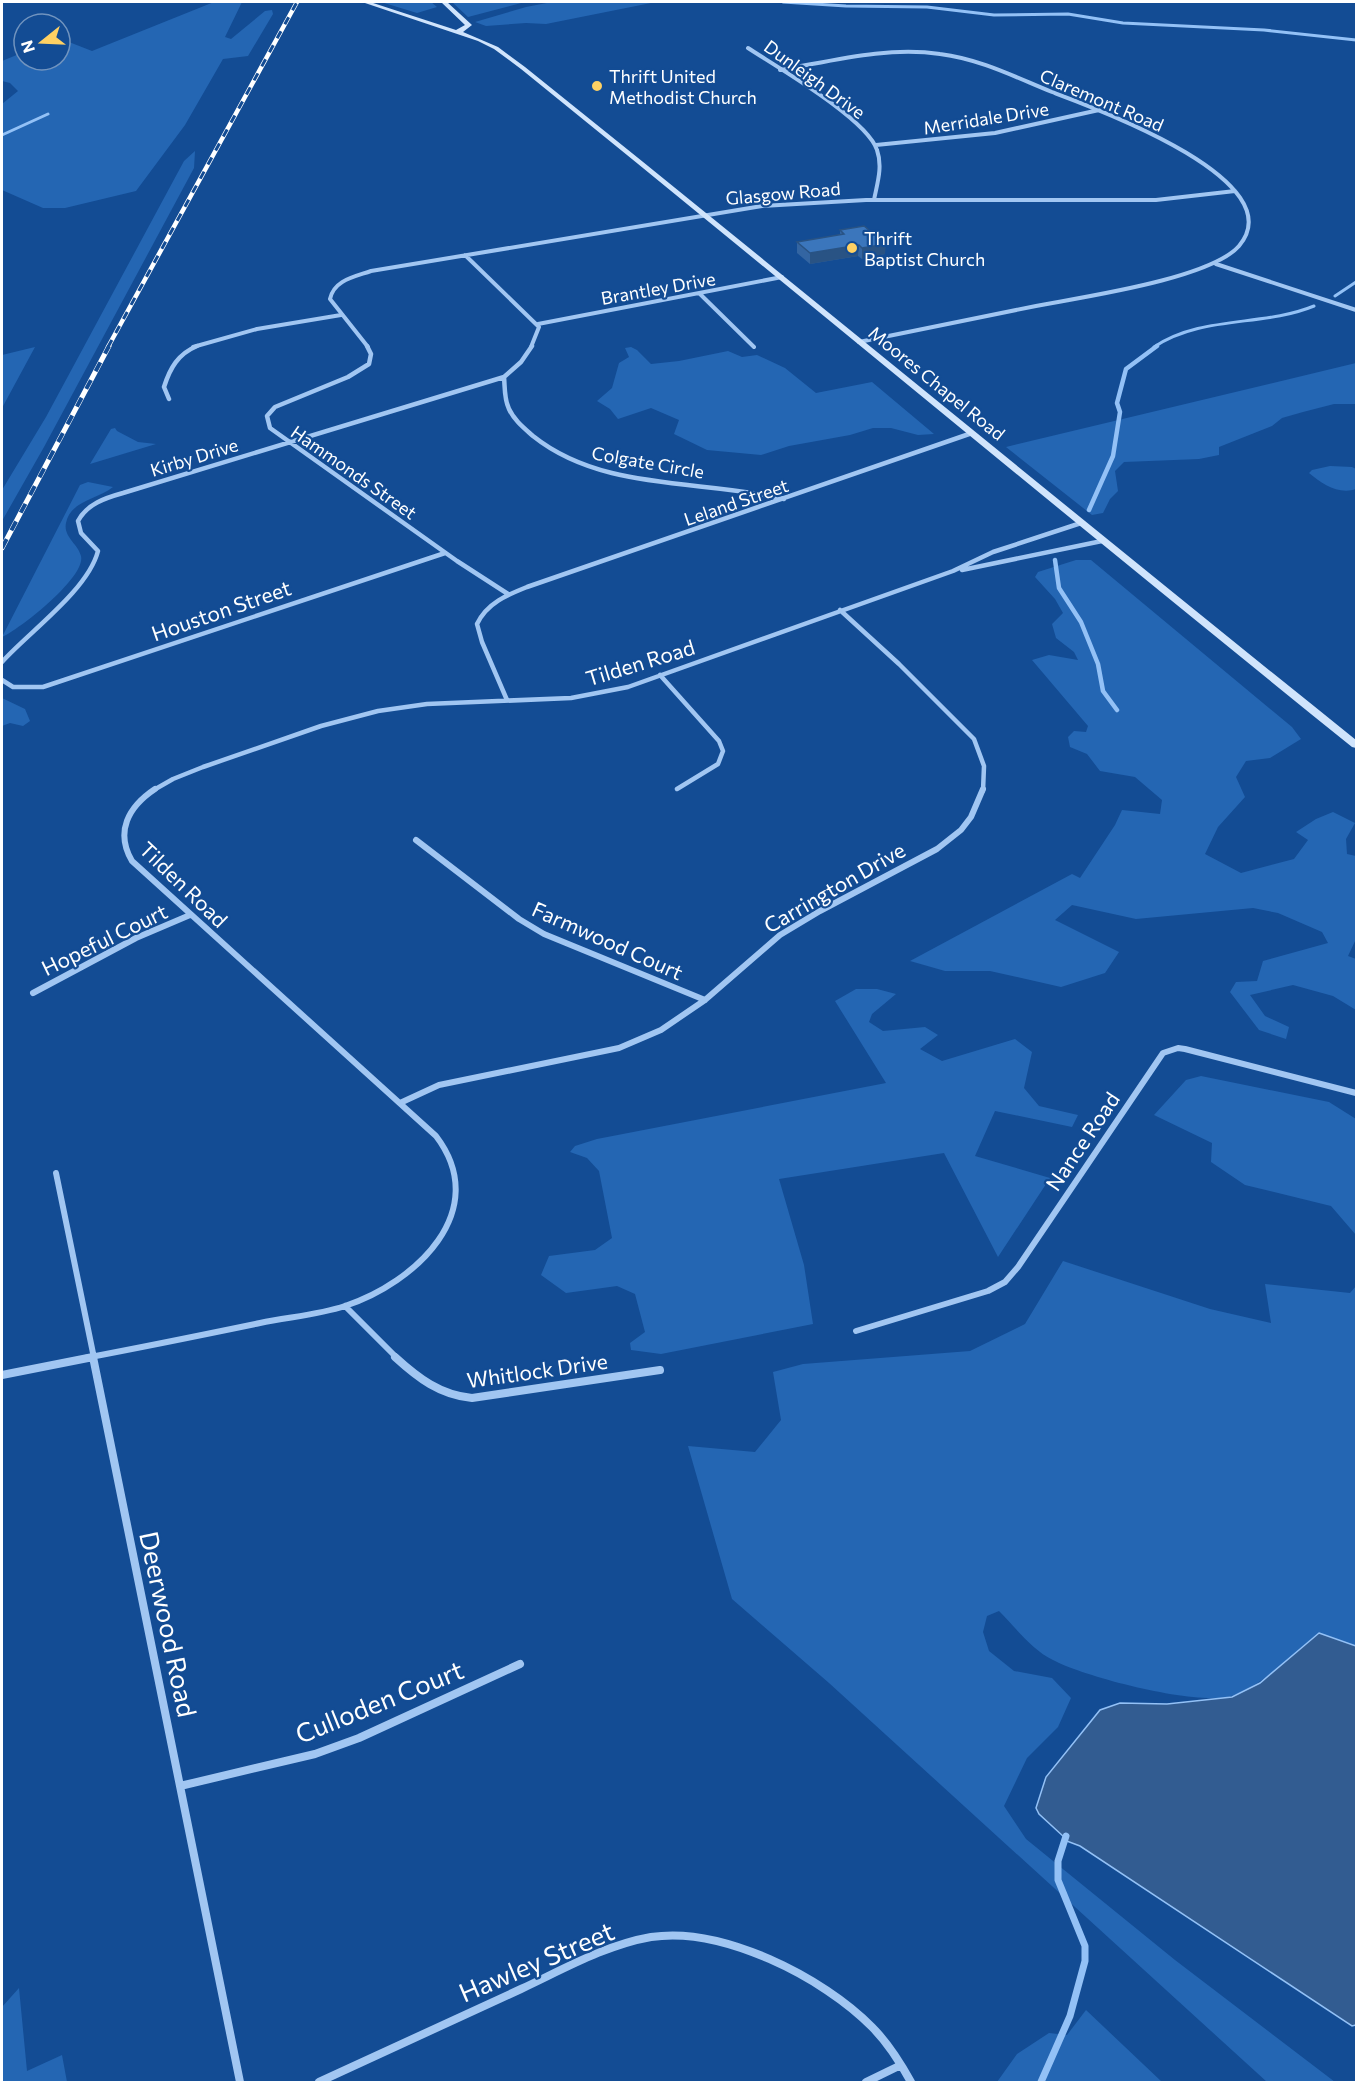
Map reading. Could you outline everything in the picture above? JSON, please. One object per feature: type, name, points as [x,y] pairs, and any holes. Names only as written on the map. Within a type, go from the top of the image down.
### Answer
[{"type":"main road","points":[[365,2],[458,32],[496,48]]},
{"type":"main road","points":[[444,2],[496,48]]},
{"type":"main road","points":[[458,32],[469,25]]},
{"type":"main road","name":"Moores Chapel Road","points":[[496,48],[586,116],[1102,541],[1356,744]]},
{"type":"street","name":"Dunleigh Drive","points":[[748,48],[856,123],[876,145],[881,166],[874,200]]},
{"type":"street","name":"Claremont Road","points":[[780,70],[889,52],[936,53],[966,58],[1099,110],[1178,148],[1213,172],[1235,191],[1249,211],[1250,227],[1244,241],[1216,264],[1161,281],[859,342]]},
{"type":"street","name":"Merridale Drive","points":[[876,145],[995,133],[1099,110]]},
{"type":"street","name":"Glasgow Road","points":[[341,282],[371,271],[705,214],[788,204],[874,200],[1127,201],[1184,198],[1235,191]]},
{"type":"street","points":[[465,255],[538,324],[537,334],[520,363],[504,377]]},
{"type":"street","points":[[1216,264],[1356,310]]},
{"type":"street","name":"Brantley Drive","points":[[538,324],[782,277]]},
{"type":"street","name":"Hammonds Street","points":[[341,282],[330,295],[333,304],[369,348],[371,360],[360,372],[289,400],[270,411],[267,417],[270,428],[445,553],[508,594]]},
{"type":"street","points":[[700,294],[754,347]]},
{"type":"street","points":[[169,399],[164,387],[167,376],[181,355],[197,345],[217,338],[341,315]]},
{"type":"street","name":"Kirby Drive","points":[[2,662],[96,564],[98,551],[80,532],[78,525],[79,519],[86,510],[114,496],[504,377]]},
{"type":"street","name":"Colgate Circle","points":[[504,377],[507,403],[518,422],[544,446],[569,460],[633,477],[756,492],[785,499]]},
{"type":"street","name":"Leland Street","points":[[508,594],[972,433]]},
{"type":"street","name":"Tilden Road","points":[[953,572],[993,552],[1081,523]]},
{"type":"street","name":"Tilden Road","points":[[2,1375],[345,1306],[370,1295],[415,1267],[437,1245],[451,1218],[457,1183],[453,1162],[446,1147],[138,868],[124,848],[123,825],[133,809],[148,794],[173,780],[332,722],[366,713],[433,703],[594,696],[953,572],[1102,541]]},
{"type":"street","name":"Houston Street","points":[[4,682],[24,689],[51,685],[445,553]]},
{"type":"street","points":[[507,700],[482,642],[477,624],[484,612],[508,594]]},
{"type":"street","name":"Carrington Drive","points":[[400,1103],[439,1085],[619,1048],[661,1030],[705,1000],[763,947],[794,925],[947,843],[971,817],[980,802],[984,786],[984,766],[974,740],[963,726],[907,671],[840,610]]},
{"type":"street","points":[[660,675],[719,741],[723,752],[718,764],[676,789]]},
{"type":"street","name":"Farmwood Court","points":[[416,840],[519,919],[544,934],[705,1000]]},
{"type":"street","name":"Hopeful Court","points":[[33,993],[136,938],[190,915]]},
{"type":"street","name":"Nance Road","points":[[856,1330],[969,1298],[1005,1282],[1018,1267],[1163,1053],[1178,1048],[1196,1051],[1356,1093]]},
{"type":"street","name":"Deerwood Road","points":[[56,1173],[240,2082]]},
{"type":"street","name":"Whitlock Drive","points":[[345,1306],[424,1381],[441,1392],[457,1397],[472,1398],[660,1370]]},
{"type":"street","name":"Culloden Court","points":[[180,1786],[315,1754],[359,1738],[520,1664]]},
{"type":"street","name":"Hawley Street","points":[[319,2082],[592,1956],[628,1944],[670,1935],[721,1942],[756,1954],[817,1986],[865,2021],[902,2065],[911,2082]]},
{"type":"street","points":[[866,2082],[902,2065]]},
{"type":"shaded area","points":[[214,2],[242,2],[225,37],[231,39],[265,11],[272,10],[273,14],[248,56],[223,59],[185,125],[136,191],[65,208],[43,208],[2,190],[2,104],[18,91],[10,83],[2,81],[2,61],[12,57],[12,72],[72,72],[72,43],[92,51]]},
{"type":"shaded area","points":[[381,2],[431,2],[437,7],[417,13]]},
{"type":"shaded area","points":[[452,2],[525,2],[468,17]]},
{"type":"shaded area","points":[[552,2],[656,2],[546,24],[486,26],[475,22]]},
{"type":"shaded area","points":[[195,151],[194,168],[2,521],[2,490],[46,417],[184,161]]},
{"type":"shaded area","points":[[35,347],[2,408],[2,355]]},
{"type":"shaded area","points":[[631,347],[651,364],[728,351],[742,357],[757,355],[785,368],[816,393],[872,382],[934,434],[918,435],[891,428],[873,428],[850,435],[789,446],[761,455],[707,450],[674,434],[679,420],[651,408],[618,419],[610,409],[597,401],[612,388],[619,363],[629,357],[625,348]]},
{"type":"shaded area","points":[[1356,363],[1356,404],[1334,404],[1282,418],[1272,426],[1219,447],[1219,455],[1199,459],[1124,462],[1115,471],[1118,491],[1110,499],[1103,513],[1092,515],[1006,447]]},
{"type":"shaded area","points":[[115,428],[138,442],[156,444],[90,464],[111,429]]},
{"type":"shaded area","points":[[1330,466],[1356,469],[1356,489],[1343,491],[1337,489],[1309,473],[1312,470]]},
{"type":"shaded area","points":[[88,482],[113,487],[79,505],[73,510],[66,523],[67,532],[81,556],[80,565],[63,589],[50,601],[23,624],[2,637],[80,485]]},
{"type":"shaded area","points":[[1076,560],[1091,560],[1292,727],[1301,739],[1270,758],[1246,761],[1236,777],[1245,797],[1218,827],[1205,854],[1241,873],[1294,859],[1308,840],[1296,832],[1316,819],[1333,812],[1355,823],[1346,839],[1347,854],[1356,856],[1356,939],[1348,956],[1356,959],[1356,1010],[1333,996],[1293,985],[1250,995],[1265,1016],[1289,1027],[1286,1039],[1259,1030],[1230,992],[1236,982],[1257,981],[1263,961],[1328,943],[1322,932],[1278,913],[1253,908],[1136,919],[1072,905],[1055,920],[1119,952],[1105,973],[1061,987],[990,971],[945,971],[910,961],[1072,874],[1080,878],[1115,825],[1122,810],[1160,814],[1162,800],[1135,777],[1100,771],[1087,754],[1070,747],[1068,737],[1074,731],[1086,732],[1088,726],[1032,660],[1049,655],[1078,660],[1074,652],[1056,638],[1052,624],[1063,613],[1055,599],[1035,577],[1038,572]]},
{"type":"shaded area","points":[[2,698],[25,709],[30,721],[23,726],[10,723],[2,726]]},
{"type":"shaded area","points":[[856,989],[877,989],[896,994],[872,1014],[869,1022],[883,1031],[925,1027],[938,1035],[920,1049],[942,1061],[1015,1039],[1032,1052],[1024,1088],[1039,1106],[1078,1115],[1072,1127],[995,1111],[975,1156],[1050,1178],[998,1257],[944,1153],[779,1179],[804,1265],[813,1324],[661,1354],[631,1350],[630,1343],[645,1332],[635,1294],[617,1286],[566,1293],[541,1275],[549,1256],[595,1250],[612,1238],[599,1171],[587,1158],[570,1152],[575,1146],[597,1139],[886,1083],[835,1001]]},
{"type":"shaded area","points":[[1201,1076],[1329,1102],[1356,1119],[1356,1235],[1331,1206],[1245,1185],[1211,1162],[1212,1143],[1154,1115],[1186,1080]]},
{"type":"shaded area","points":[[1063,1261],[1210,1309],[1271,1323],[1265,1284],[1350,1293],[1356,1286],[1356,1646],[1319,1633],[1257,1683],[1234,1695],[1219,1698],[1144,1689],[1068,1667],[1045,1656],[1024,1638],[999,1611],[987,1616],[983,1632],[989,1651],[1014,1671],[1052,1678],[1071,1698],[1058,1727],[1027,1758],[1004,1806],[1026,1839],[1175,1960],[1335,2082],[1267,2082],[829,1683],[732,1599],[688,1446],[755,1452],[781,1420],[773,1372],[803,1364],[970,1351],[1025,1324]]},
{"type":"shaded area","points":[[1319,1633],[1356,1646],[1356,2025],[1352,2026],[1080,1846],[1064,1840],[1064,1837],[1039,1814],[1036,1808],[1046,1777],[1100,1710],[1120,1703],[1167,1704],[1232,1697],[1260,1683]]},
{"type":"shaded area","points":[[19,1988],[27,2071],[62,2055],[67,2082],[2,2082],[2,2007]]},
{"type":"shaded area","points":[[1086,2010],[1162,2082],[997,2082],[1017,2054],[1049,2033],[1067,2035]]},
{"type":"building","points":[[864,226],[886,244],[862,248],[859,245],[810,253],[797,242],[844,234],[840,230]]},
{"type":"waterway","points":[[783,2],[846,6],[927,7],[994,15],[1068,14],[1123,23],[1264,30],[1356,40]]},
{"type":"waterway","points":[[2,135],[48,114]]},
{"type":"waterway","points":[[1335,296],[1356,282]]},
{"type":"waterway","points":[[1154,347],[1192,330],[1274,317],[1314,306]]},
{"type":"waterway","points":[[1089,510],[1113,456],[1120,412],[1117,403],[1126,369],[1157,346]]},
{"type":"waterway","points":[[1055,560],[1059,588],[1081,622],[1098,664],[1103,691],[1117,710]]},
{"type":"waterway","points":[[1041,2082],[1070,2016],[1085,1961],[1085,1946],[1058,1880],[1058,1861],[1066,1836]]},
{"type":"railway","points":[[108,347],[297,2]]},
{"type":"railway","points":[[2,548],[109,346]]},
{"type":"place","name":"Thrift United Methodist Church","points":[[597,86]]},
{"type":"place","name":"Thrift Baptist Church","points":[[852,248]]}]
